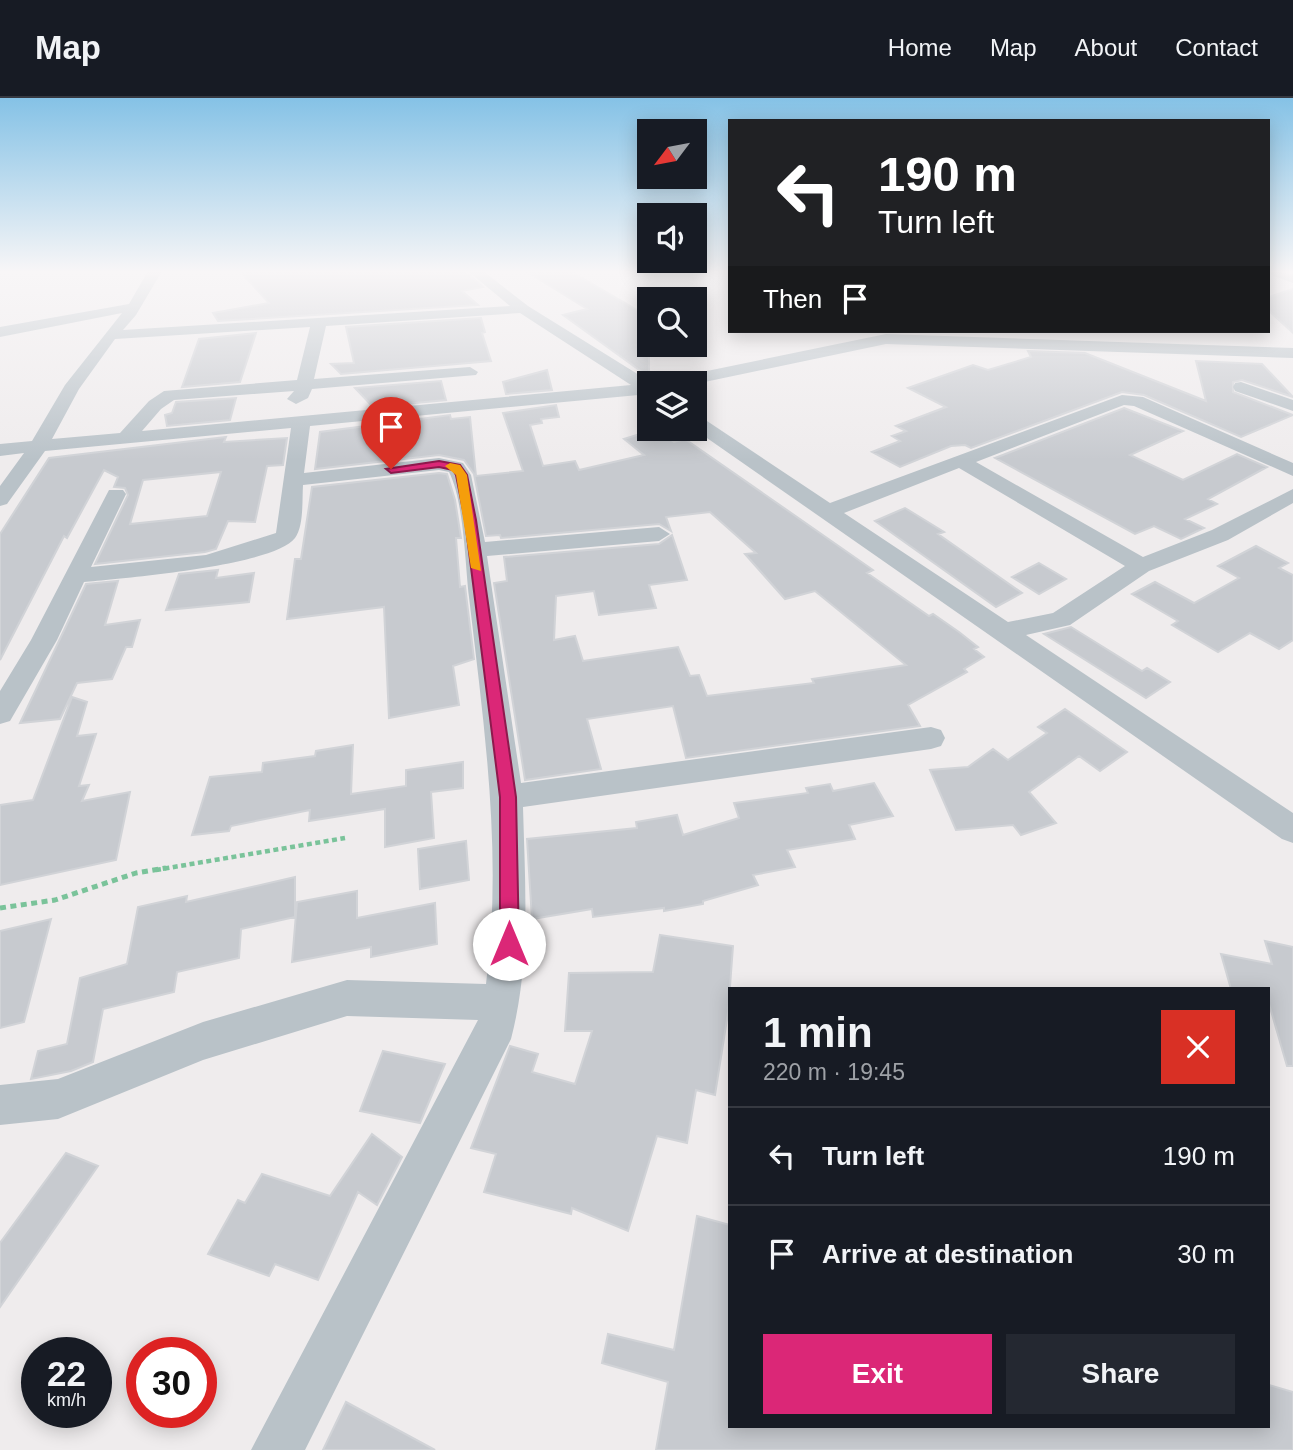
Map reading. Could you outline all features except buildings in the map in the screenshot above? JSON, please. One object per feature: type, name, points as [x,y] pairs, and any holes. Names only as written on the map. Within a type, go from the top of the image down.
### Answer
[{"type":"street","points":[[0,500],[8,479],[38,446],[71,389],[110,335],[125,334]]},
{"type":"street","points":[[300,392],[316,334]]},
{"type":"street","points":[[563,334],[637,380]]},
{"type":"street","points":[[707,376],[907,335],[1293,353]]},
{"type":"street","points":[[1236,338],[1253,352]]},
{"type":"street","points":[[126,438],[155,405],[170,395],[300,392],[470,372]]},
{"type":"street","points":[[1241,387],[1293,406]]},
{"type":"street","points":[[0,450],[637,389]]},
{"type":"street","points":[[826,512],[1128,400],[1174,417],[1293,470]]},
{"type":"street","points":[[76,576],[207,562],[281,541],[287,534],[301,421]]},
{"type":"street","points":[[707,429],[1293,830]]},
{"type":"street","points":[[962,462],[1141,566]]},
{"type":"street","points":[[277,1450],[348,1309],[492,1039],[502,1003],[509,944],[508,797],[475,550],[461,475],[456,467],[439,464],[294,480]]},
{"type":"street","points":[[0,714],[44,640],[116,494]]},
{"type":"street","points":[[1005,631],[1061,619],[1141,566],[1220,535],[1293,495]]},
{"type":"street","points":[[1271,508],[1293,519]]},
{"type":"street","points":[[475,550],[659,534]]},
{"type":"street","points":[[508,797],[931,738]]},
{"type":"street","points":[[0,1105],[58,1099],[203,1041],[347,998],[502,1003]]},
{"type":"path","points":[[0,908],[55,900],[136,873],[345,838]]},
{"type":"slow traffic","points":[[450,466],[456,467],[461,475],[471,520],[477,568]]},
{"type":"route","points":[[391,469],[439,464],[456,467],[461,475],[471,520],[508,797],[509,944]]}]
